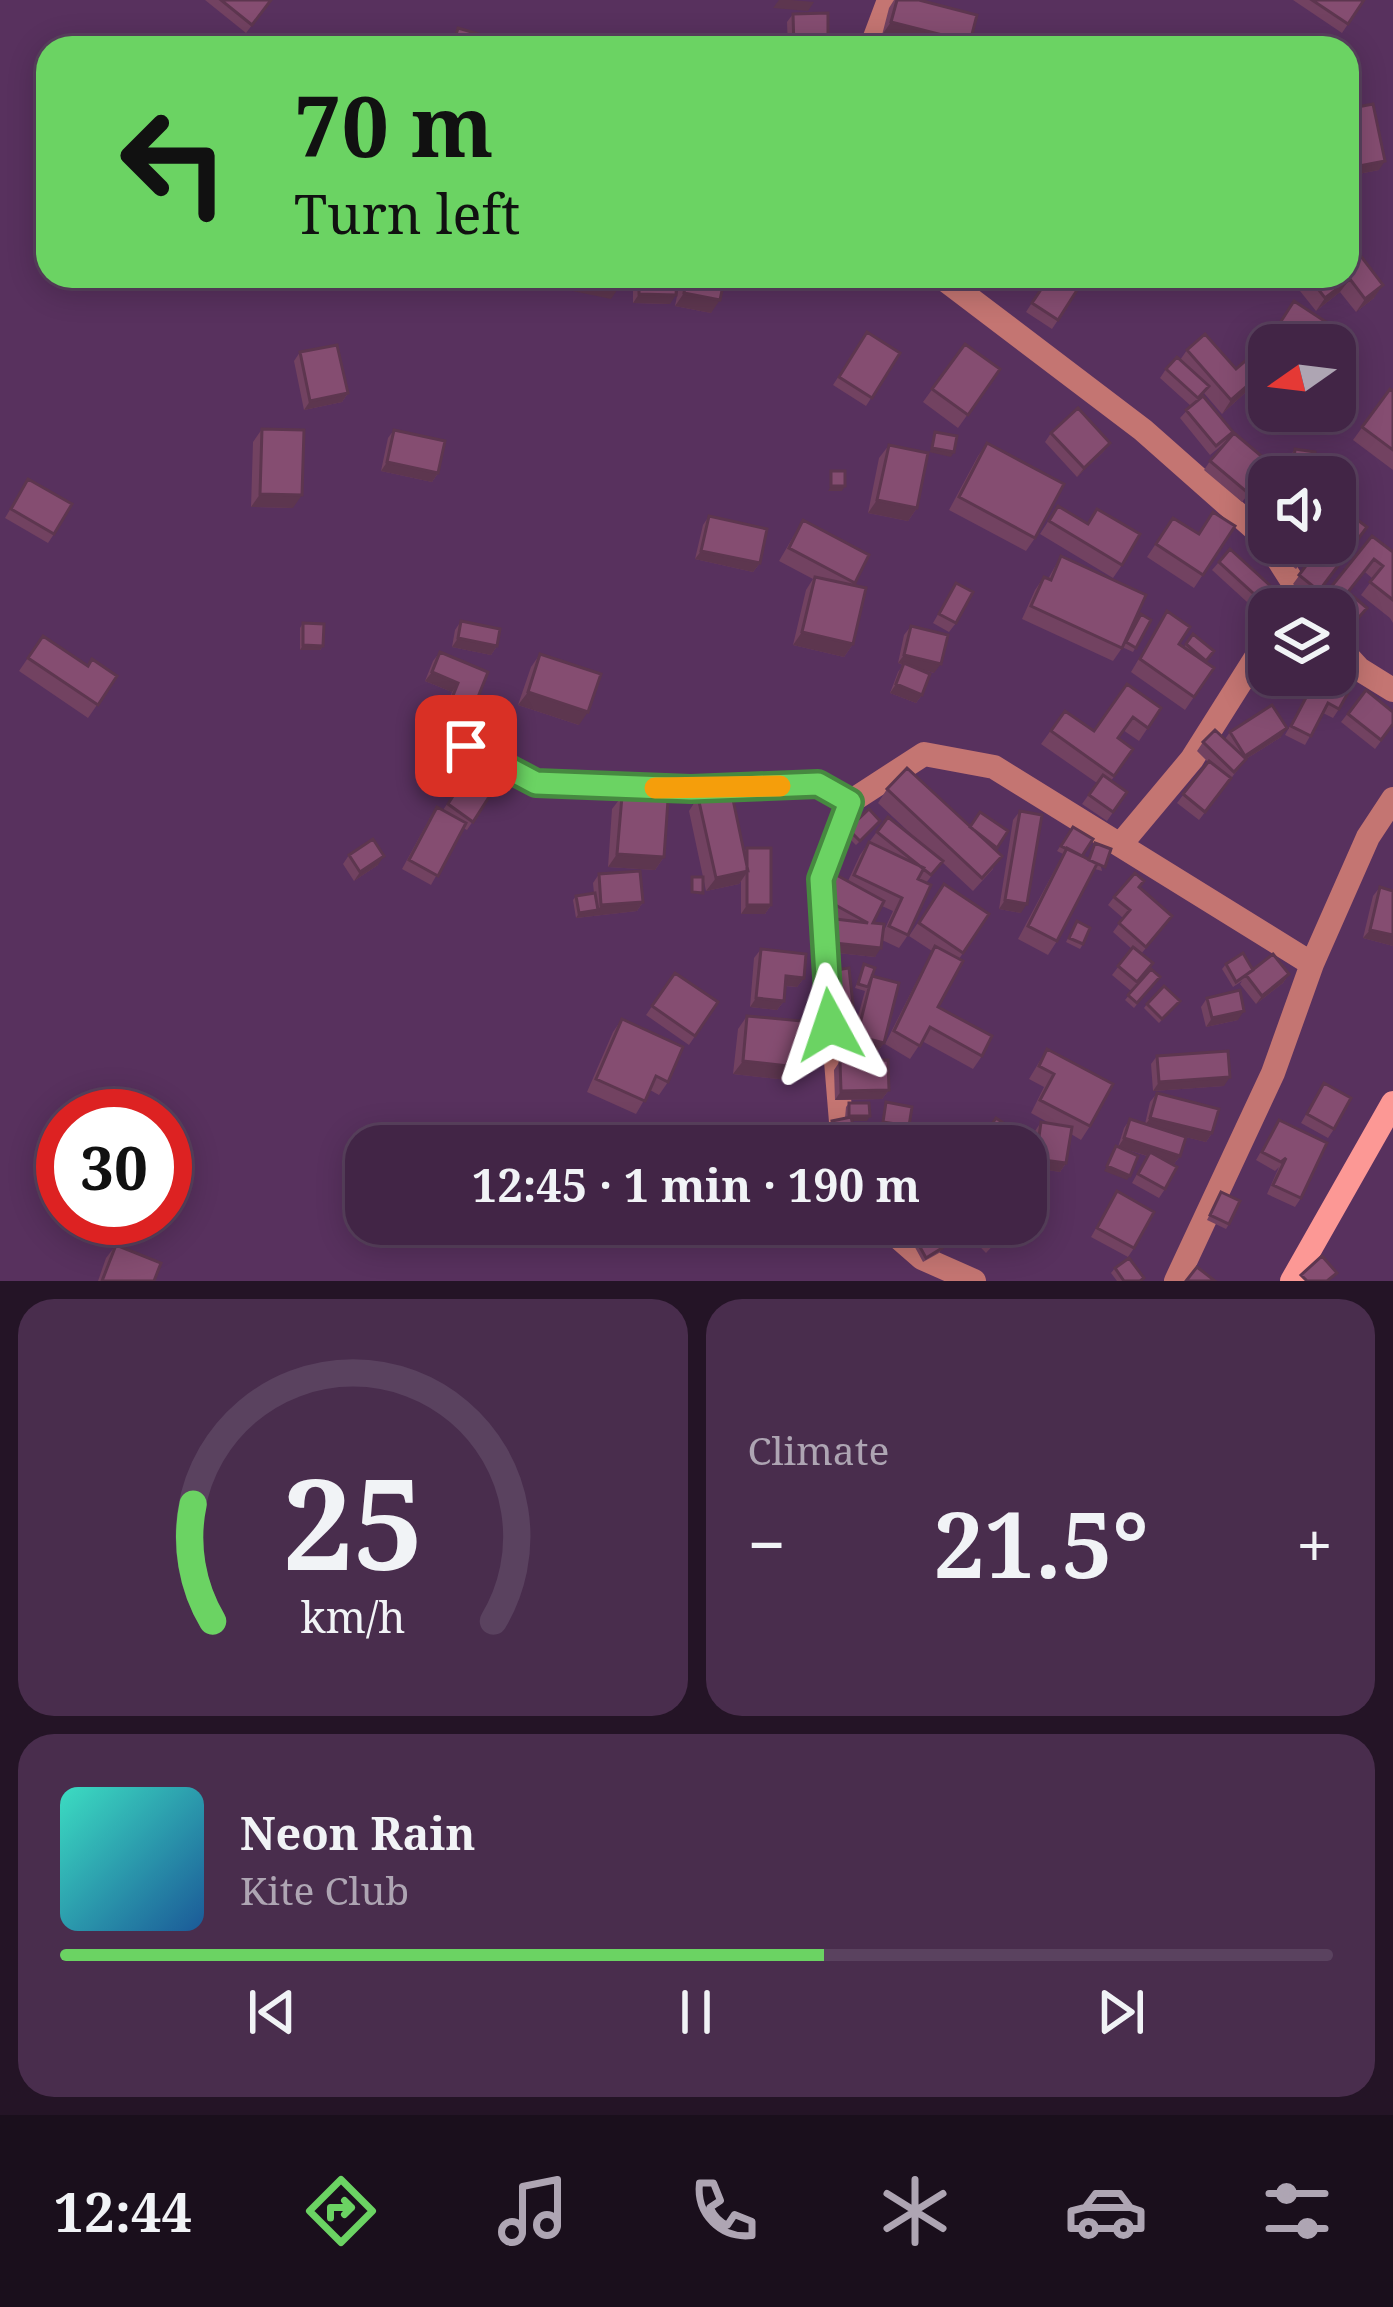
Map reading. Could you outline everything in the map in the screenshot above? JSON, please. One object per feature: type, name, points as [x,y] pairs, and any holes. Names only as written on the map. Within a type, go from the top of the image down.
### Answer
[{"type":"street","points":[[876,36],[889,0]]},
{"type":"street","points":[[956,288],[1143,430],[1264,537],[1292,588]]},
{"type":"street","points":[[1356,666],[1393,690]]},
{"type":"street","points":[[1120,845],[1192,759],[1248,671]]},
{"type":"street","points":[[466,746],[536,783],[691,789],[818,784],[850,802]]},
{"type":"street","points":[[841,1125],[821,879],[850,802],[924,754],[994,767],[1312,964]]},
{"type":"street","points":[[1176,1281],[1273,1072],[1312,964],[1368,837],[1393,799]]},
{"type":"street","points":[[1292,1281],[1393,1103]]},
{"type":"street","points":[[907,1245],[922,1258],[974,1281]]},
{"type":"building","points":[[221,0],[271,0],[252,25]]},
{"type":"building","points":[[897,0],[919,0],[977,15],[972,36],[946,36],[891,22]]},
{"type":"building","points":[[1312,0],[1364,0],[1348,24]]},
{"type":"building","points":[[828,13],[828,36],[794,36],[793,14]]},
{"type":"building","points":[[458,28],[485,36],[456,36]]},
{"type":"building","points":[[1373,104],[1385,161],[1359,166],[1359,107]]},
{"type":"building","points":[[1359,254],[1383,285],[1365,299],[1357,288]]},
{"type":"building","points":[[639,288],[676,288],[676,295],[639,294]]},
{"type":"building","points":[[685,288],[722,288],[720,300],[684,293]]},
{"type":"building","points":[[1042,288],[1078,288],[1058,320],[1032,303]]},
{"type":"building","points":[[1317,288],[1338,288],[1325,298]]},
{"type":"building","points":[[1294,301],[1326,322],[1325,324],[1279,324]]},
{"type":"building","points":[[867,332],[900,353],[872,398],[839,377]]},
{"type":"building","points":[[1205,334],[1236,369],[1248,359],[1248,385],[1231,400],[1187,350]]},
{"type":"building","points":[[965,344],[1000,369],[968,415],[932,389]]},
{"type":"building","points":[[337,345],[348,393],[310,401],[300,352]]},
{"type":"building","points":[[1177,357],[1209,386],[1198,398],[1166,369]]},
{"type":"building","points":[[1393,391],[1393,450],[1362,427]]},
{"type":"building","points":[[1203,396],[1233,432],[1216,446],[1186,410]]},
{"type":"building","points":[[1078,408],[1110,443],[1084,468],[1051,433]]},
{"type":"building","points":[[262,429],[304,430],[302,495],[260,494]]},
{"type":"building","points":[[394,430],[445,441],[438,473],[387,462]]},
{"type":"building","points":[[935,432],[957,436],[954,452],[932,448]]},
{"type":"building","points":[[1234,433],[1261,456],[1248,456],[1248,493],[1210,461]]},
{"type":"building","points":[[987,443],[1064,484],[1035,538],[959,497]]},
{"type":"building","points":[[889,445],[928,453],[917,508],[877,500]]},
{"type":"building","points":[[1295,449],[1315,452],[1315,456],[1294,456]]},
{"type":"building","points":[[831,471],[845,471],[845,486],[831,486]]},
{"type":"building","points":[[28,479],[72,504],[54,534],[11,509]]},
{"type":"building","points":[[1058,506],[1088,524],[1097,509],[1140,534],[1122,565],[1049,521]]},
{"type":"building","points":[[1213,512],[1235,526],[1203,575],[1156,544],[1173,518],[1199,534]]},
{"type":"building","points":[[709,516],[767,529],[760,563],[701,551]]},
{"type":"building","points":[[1356,519],[1367,527],[1356,542]]},
{"type":"building","points":[[803,520],[869,555],[855,583],[789,548]]},
{"type":"building","points":[[1372,536],[1393,552],[1393,600],[1370,582],[1383,566],[1374,559],[1351,588],[1330,588],[1350,564],[1356,564],[1356,556]]},
{"type":"building","points":[[1230,549],[1273,588],[1248,588],[1219,562]]},
{"type":"building","points":[[1061,556],[1146,595],[1122,648],[1031,606],[1044,577],[1051,580]]},
{"type":"building","points":[[1307,564],[1339,564],[1321,588],[1299,575]]},
{"type":"building","points":[[815,577],[866,588],[853,644],[802,632]]},
{"type":"building","points":[[956,583],[973,592],[956,623],[939,614]]},
{"type":"building","points":[[1356,599],[1367,608],[1356,621]]},
{"type":"building","points":[[1167,611],[1190,627],[1179,644],[1214,668],[1194,697],[1140,659]]},
{"type":"building","points":[[1141,614],[1151,620],[1136,648],[1126,642]]},
{"type":"building","points":[[461,621],[500,629],[497,646],[458,638]]},
{"type":"building","points":[[303,623],[324,624],[323,646],[303,645]]},
{"type":"building","points":[[911,626],[948,635],[941,664],[904,655]]},
{"type":"building","points":[[1193,634],[1214,651],[1206,661],[1186,644]]},
{"type":"building","points":[[43,636],[88,666],[92,659],[117,676],[98,705],[28,658]]},
{"type":"building","points":[[440,652],[488,672],[472,712],[450,703],[458,683],[432,672]]},
{"type":"building","points":[[540,654],[601,674],[588,712],[528,692]]},
{"type":"building","points":[[904,663],[930,674],[922,695],[896,684]]},
{"type":"building","points":[[1127,684],[1161,708],[1148,728],[1133,717],[1118,738],[1133,749],[1114,776],[1051,731],[1065,711],[1094,731]]},
{"type":"building","points":[[1366,690],[1393,712],[1393,724],[1381,740],[1348,714]]},
{"type":"building","points":[[1307,696],[1346,696],[1339,709],[1328,703],[1311,736],[1291,726]]},
{"type":"building","points":[[1272,705],[1287,728],[1245,756],[1230,732]]},
{"type":"building","points":[[1215,730],[1246,759],[1234,772],[1203,742]]},
{"type":"building","points":[[1209,761],[1231,778],[1205,812],[1183,794]]},
{"type":"building","points":[[907,768],[1002,856],[982,878],[887,789]]},
{"type":"building","points":[[1103,775],[1127,792],[1113,812],[1089,795]]},
{"type":"building","points":[[463,780],[489,797],[473,822],[448,804]]},
{"type":"building","points":[[731,790],[748,871],[716,878],[698,797]]},
{"type":"building","points":[[622,796],[668,800],[664,857],[617,854]]},
{"type":"building","points":[[437,807],[466,823],[438,876],[409,860]]},
{"type":"building","points":[[869,809],[880,821],[860,841],[848,829]]},
{"type":"building","points":[[1020,811],[1042,815],[1027,904],[1005,900]]},
{"type":"building","points":[[980,812],[1008,831],[997,848],[970,827]]},
{"type":"building","points":[[888,817],[943,861],[931,875],[877,832]]},
{"type":"building","points":[[1073,827],[1093,839],[1082,856],[1061,846]]},
{"type":"building","points":[[373,839],[384,856],[360,872],[349,855]]},
{"type":"building","points":[[869,842],[924,868],[918,879],[931,885],[908,935],[889,926],[902,898],[854,875]]},
{"type":"building","points":[[1095,843],[1111,849],[1105,867],[1089,860]]},
{"type":"building","points":[[747,848],[771,848],[771,905],[747,905]]},
{"type":"building","points":[[1067,848],[1097,864],[1057,941],[1028,926]]},
{"type":"building","points":[[640,871],[643,902],[601,905],[599,874]]},
{"type":"building","points":[[831,872],[884,901],[873,923],[884,924],[881,948],[825,942],[827,918],[868,923],[819,896]]},
{"type":"building","points":[[1135,873],[1144,881],[1139,887],[1172,916],[1146,947],[1119,923],[1130,910],[1114,897]]},
{"type":"building","points":[[692,877],[703,877],[703,893],[692,892]]},
{"type":"building","points":[[944,884],[989,914],[963,953],[919,923]]},
{"type":"building","points":[[1380,887],[1393,891],[1393,935],[1370,930]]},
{"type":"building","points":[[595,893],[598,910],[579,913],[576,896]]},
{"type":"building","points":[[1077,921],[1090,928],[1083,944],[1069,938]]},
{"type":"building","points":[[935,946],[963,961],[938,1007],[992,1036],[982,1056],[930,1027],[920,1046],[894,1031]]},
{"type":"building","points":[[1133,947],[1153,963],[1137,982],[1118,966]]},
{"type":"building","points":[[761,949],[806,954],[804,978],[786,976],[784,1001],[756,998]]},
{"type":"building","points":[[1243,953],[1253,970],[1236,982],[1226,964]]},
{"type":"building","points":[[1273,954],[1289,974],[1262,996],[1246,975]]},
{"type":"building","points":[[864,964],[875,968],[868,987],[858,984]]},
{"type":"building","points":[[849,968],[857,1042],[830,1045],[822,972]]},
{"type":"building","points":[[1151,969],[1160,977],[1137,1003],[1128,995]]},
{"type":"building","points":[[675,973],[718,1002],[695,1036],[652,1006]]},
{"type":"building","points":[[872,976],[899,983],[884,1043],[857,1036]]},
{"type":"building","points":[[1164,986],[1180,1001],[1162,1019],[1147,1004]]},
{"type":"building","points":[[1240,990],[1244,1011],[1212,1018],[1207,998]]},
{"type":"building","points":[[747,1016],[802,1021],[797,1067],[743,1061]]},
{"type":"building","points":[[622,1019],[683,1047],[668,1082],[656,1076],[645,1101],[596,1079]]},
{"type":"building","points":[[1047,1049],[1113,1084],[1090,1126],[1040,1100],[1054,1074],[1039,1066]]},
{"type":"building","points":[[1228,1051],[1230,1077],[1159,1082],[1157,1056]]},
{"type":"building","points":[[888,1060],[889,1090],[841,1091],[840,1061]]},
{"type":"building","points":[[1324,1083],[1351,1098],[1334,1129],[1307,1114]]},
{"type":"building","points":[[1157,1093],[1219,1109],[1212,1133],[1150,1118]]},
{"type":"building","points":[[886,1102],[912,1107],[909,1125],[883,1122]]},
{"type":"building","points":[[849,1103],[869,1103],[870,1116],[849,1116]]},
{"type":"building","points":[[851,1117],[853,1125],[833,1125],[832,1121]]},
{"type":"building","points":[[1130,1119],[1186,1137],[1180,1156],[1124,1138]]},
{"type":"building","points":[[1279,1120],[1327,1143],[1301,1198],[1273,1185],[1286,1158],[1281,1162],[1262,1152]]},
{"type":"building","points":[[1041,1122],[1072,1127],[1066,1163],[1047,1160],[1047,1125]]},
{"type":"building","points":[[1116,1146],[1138,1156],[1130,1176],[1107,1166]]},
{"type":"building","points":[[1150,1152],[1177,1167],[1165,1189],[1138,1174]]},
{"type":"building","points":[[1117,1191],[1154,1212],[1134,1248],[1097,1228]]},
{"type":"building","points":[[1221,1192],[1240,1201],[1229,1224],[1210,1215]]},
{"type":"building","points":[[116,1245],[161,1263],[154,1281],[102,1281]]},
{"type":"building","points":[[919,1245],[940,1245],[942,1248],[926,1258]]},
{"type":"building","points":[[1322,1256],[1337,1273],[1327,1281],[1307,1281],[1301,1275]]},
{"type":"building","points":[[1129,1258],[1144,1278],[1140,1281],[1124,1281],[1115,1268]]},
{"type":"building","points":[[1197,1267],[1215,1281],[1186,1281]]},
{"type":"slow traffic","points":[[655,788],[780,786]]},
{"type":"route","points":[[466,746],[536,783],[691,789],[818,784],[850,802],[821,879],[830,1025]]}]
